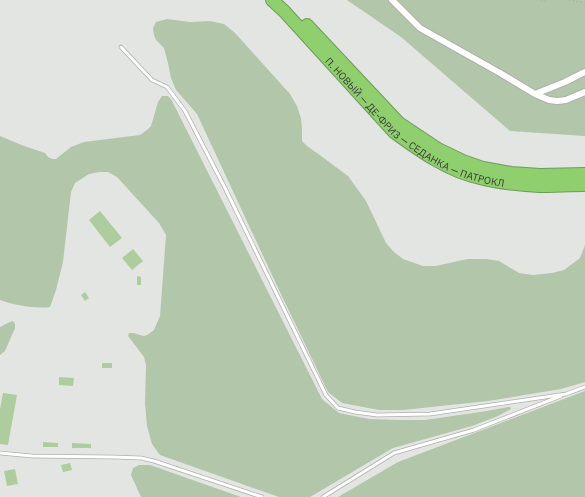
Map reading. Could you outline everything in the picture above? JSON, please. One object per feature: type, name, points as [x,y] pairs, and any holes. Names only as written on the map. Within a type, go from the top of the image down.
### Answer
[{"type":"highway","name":"П. НОВЫЙ — ДЕ-ФРИЗ — СЕДАНКА — ПАТРОКЛ","points":[[272,0],[394,132],[414,147],[456,170],[480,178],[538,186],[585,185]]},
{"type":"highway","name":"П. НОВЫЙ — ДЕ-ФРИЗ — СЕДАНКА — ПАТРОКЛ","points":[[284,0],[399,123],[431,145],[463,161],[483,168],[511,173],[540,175],[585,174]]},
{"type":"street","points":[[392,0],[420,28],[535,94],[549,100],[557,101],[566,100],[585,92]]},
{"type":"street","points":[[535,94],[585,72]]},
{"type":"lane","points":[[121,47],[152,80],[167,88],[186,111],[326,396],[338,408],[377,415],[430,414],[566,394]]},
{"type":"lane","points":[[323,497],[394,452],[474,430],[585,387]]},
{"type":"lane","points":[[0,453],[32,456],[141,458],[262,497]]},
{"type":"path","points":[[541,0],[548,0]]},
{"type":"path","points":[[569,0],[585,3]]},
{"type":"green space","points":[[347,0],[585,0],[585,136],[510,131],[401,37]]},
{"type":"green space","points":[[167,19],[190,22],[210,21],[224,24],[235,33],[290,94],[297,106],[301,118],[302,141],[348,176],[366,201],[386,243],[403,259],[423,266],[436,266],[467,259],[486,259],[499,261],[519,273],[533,275],[564,270],[580,258],[585,245],[585,382],[561,389],[488,401],[403,410],[379,410],[342,403],[328,392],[197,114],[176,90],[171,78],[164,48],[156,40],[153,28],[156,22]]},
{"type":"green space","points":[[162,96],[168,96],[171,99],[322,399],[339,413],[369,419],[425,420],[508,407],[511,409],[498,416],[472,426],[393,448],[310,497],[279,497],[160,455],[152,444],[147,426],[145,404],[146,365],[144,357],[128,336],[129,333],[144,336],[147,335],[154,330],[160,316],[166,235],[159,223],[117,177],[108,172],[89,174],[75,183],[71,192],[63,262],[50,307],[25,306],[0,300],[0,136],[45,153],[52,159],[56,159],[71,147],[84,142],[140,135],[151,126],[158,102]]},
{"type":"green space","points":[[13,321],[15,328],[5,351],[0,355],[0,327]]},
{"type":"green space","points":[[585,391],[585,497],[338,497],[398,462]]},
{"type":"green space","points":[[139,465],[150,465],[241,497],[141,497],[131,475],[133,468]]},
{"type":"building","points":[[100,211],[122,238],[110,247],[89,220]]},
{"type":"building","points":[[133,249],[143,261],[132,270],[122,258]]},
{"type":"building","points":[[137,276],[141,277],[141,285],[137,285]]},
{"type":"building","points":[[85,292],[89,298],[85,301],[81,295]]},
{"type":"building","points":[[102,363],[112,363],[112,368],[102,368]]},
{"type":"building","points":[[59,377],[74,378],[73,386],[59,385]]},
{"type":"building","points":[[3,393],[17,395],[8,445],[0,444],[0,409]]},
{"type":"building","points":[[43,442],[58,443],[58,447],[43,447]]},
{"type":"building","points":[[72,443],[91,444],[91,448],[72,448]]},
{"type":"building","points":[[70,463],[72,470],[63,472],[61,465]]},
{"type":"building","points":[[15,469],[18,484],[7,486],[4,471]]}]
